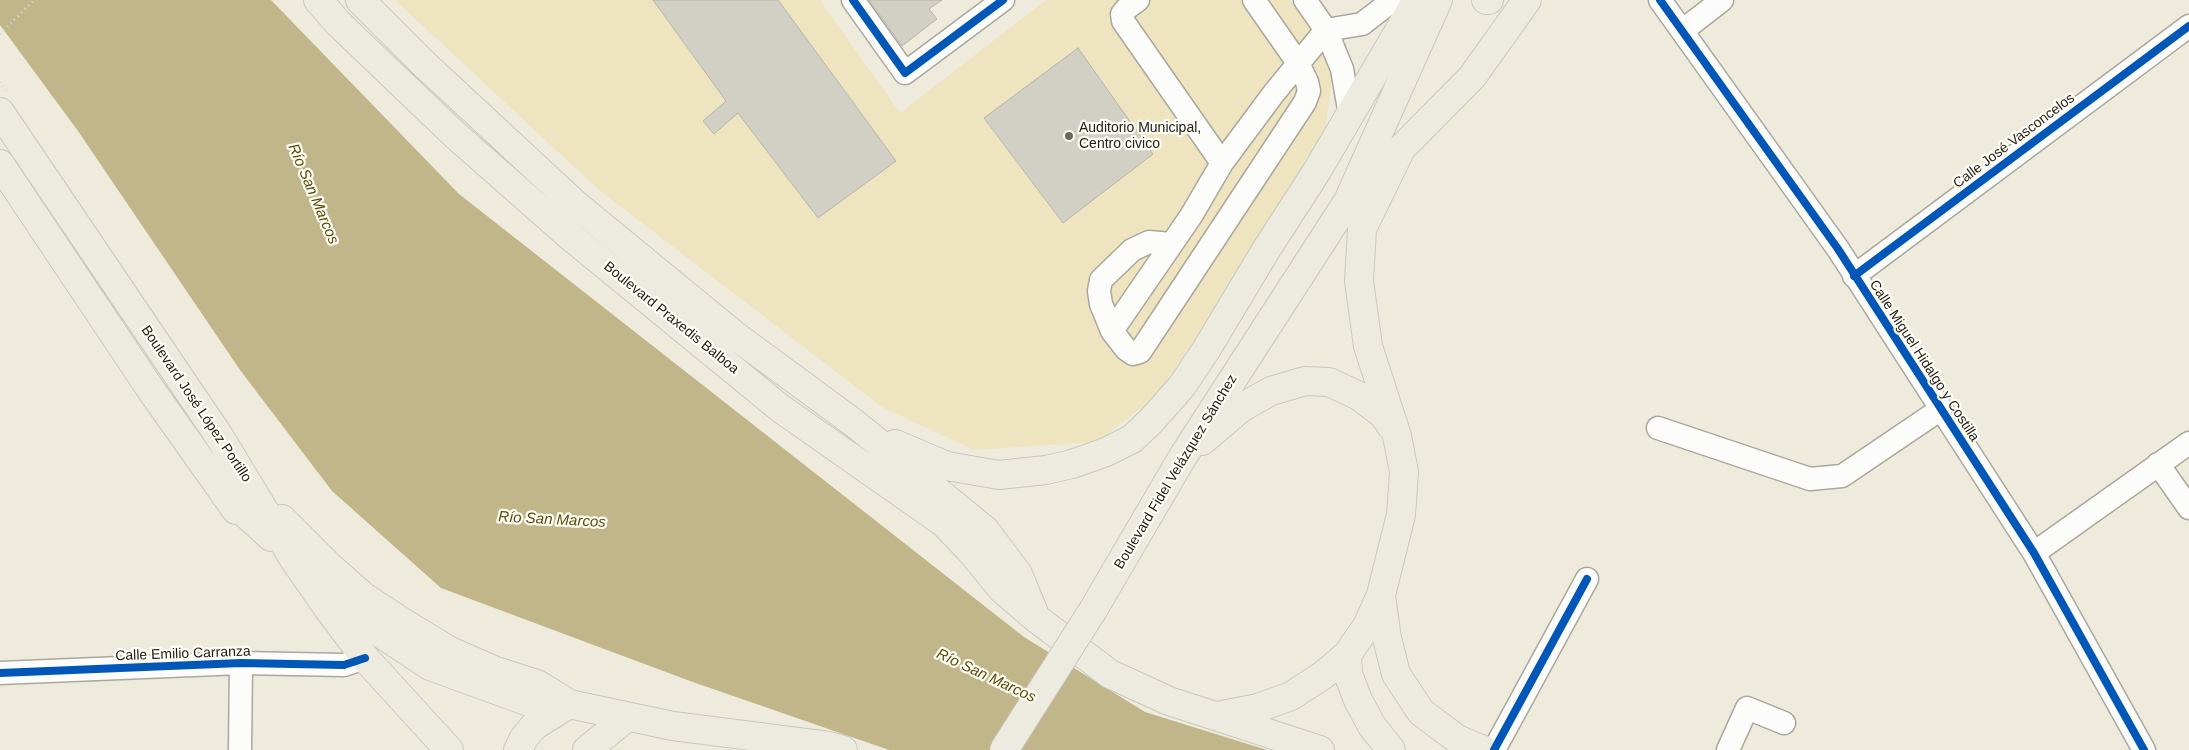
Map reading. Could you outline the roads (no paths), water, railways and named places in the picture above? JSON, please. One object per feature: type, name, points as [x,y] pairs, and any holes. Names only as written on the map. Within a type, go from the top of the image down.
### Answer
[{"type":"main road","name":"Boulevard Praxedis Balboa","points":[[318,0],[338,23],[470,148],[571,237],[780,408],[944,524],[970,550],[1002,589],[1036,619],[1110,674],[1169,701],[1320,750]]},
{"type":"main road","name":"Boulevard Praxedis Balboa","points":[[360,0],[423,63],[575,204],[736,338],[854,423],[985,530],[1018,574],[1036,619]]},
{"type":"main road","points":[[854,423],[904,448],[947,466],[999,475],[1046,470],[1072,464],[1106,452],[1132,439],[1152,421],[1191,372],[1350,115],[1417,0]]},
{"type":"main road","name":"Boulevard Fidel Velázquez Sánchez","points":[[1004,750],[1093,610],[1182,458],[1350,196],[1438,0]]},
{"type":"main road","name":"Boulevard Fidel Velázquez Sánchez","points":[[1350,196],[1400,151],[1472,77],[1527,0]]},
{"type":"main road","name":"Boulevard José López Portillo","points":[[0,112],[241,471],[293,558],[362,660]]},
{"type":"main road","points":[[470,148],[490,125]]},
{"type":"main road","points":[[1216,716],[1258,708],[1291,696],[1322,676],[1348,655],[1367,626],[1381,595],[1401,515],[1404,472],[1397,436],[1368,346],[1359,281],[1362,229],[1400,151]]},
{"type":"main road","name":"Boulevard José López Portillo","points":[[0,164],[209,472],[281,570],[362,660],[449,750]]},
{"type":"main road","points":[[1182,458],[1241,408],[1271,391],[1305,381],[1329,382],[1359,396],[1384,415],[1397,436]]},
{"type":"main road","points":[[209,472],[241,471],[298,536],[364,597],[450,651],[496,671],[537,684],[569,704]]},
{"type":"main road","points":[[225,495],[368,624],[430,666],[529,702],[569,704],[673,726],[829,746],[843,750]]},
{"type":"main road","points":[[1381,595],[1387,638],[1396,674],[1421,712],[1457,739],[1483,750]]},
{"type":"main road","points":[[1348,655],[1348,674],[1358,700],[1372,726],[1391,750]]},
{"type":"main road","points":[[518,750],[524,738],[534,726],[569,704]]},
{"type":"main road","points":[[587,750],[626,717]]},
{"type":"street","points":[[852,0],[905,73],[1003,0]]},
{"type":"street","points":[[1138,0],[1122,14],[1123,21],[1222,163]]},
{"type":"street","points":[[1171,244],[1149,242],[1132,250],[1101,280],[1099,291],[1101,304],[1112,331],[1126,349],[1133,354],[1140,352],[1305,102],[1308,91],[1307,82],[1298,63],[1254,0]]},
{"type":"street","points":[[1305,0],[1326,30],[1342,68],[1350,115]]},
{"type":"street","points":[[1112,331],[1191,216],[1222,163],[1298,63],[1326,30],[1362,24],[1393,0]]},
{"type":"street","name":"Calle Miguel Hidalgo y Costilla","points":[[1660,0],[1838,249],[2034,553],[2144,750]]},
{"type":"street","points":[[1682,31],[1722,0]]},
{"type":"street","name":"Calle José Vasconcelos","points":[[1854,276],[2189,26]]},
{"type":"street","points":[[1658,428],[1810,479],[1842,476],[1941,409]]},
{"type":"street","points":[[2034,553],[2189,442]]},
{"type":"street","points":[[2158,464],[2189,508]]},
{"type":"street","points":[[1494,750],[1587,579]]},
{"type":"street","name":"Calle Emilio Carranza","points":[[0,673],[241,663],[344,665],[362,660]]},
{"type":"street","points":[[240,750],[241,663]]},
{"type":"street","points":[[1728,750],[1747,708],[1784,723]]},
{"type":"water","name":"Río San Marcos","points":[[0,0],[271,0],[459,194],[1024,637],[1145,712],[1267,750],[889,750],[690,681],[441,588],[332,491],[240,370],[78,131],[0,25]]},
{"type":"place","name":"Auditorio Municipal, Centro civico","points":[[1069,136]]}]
